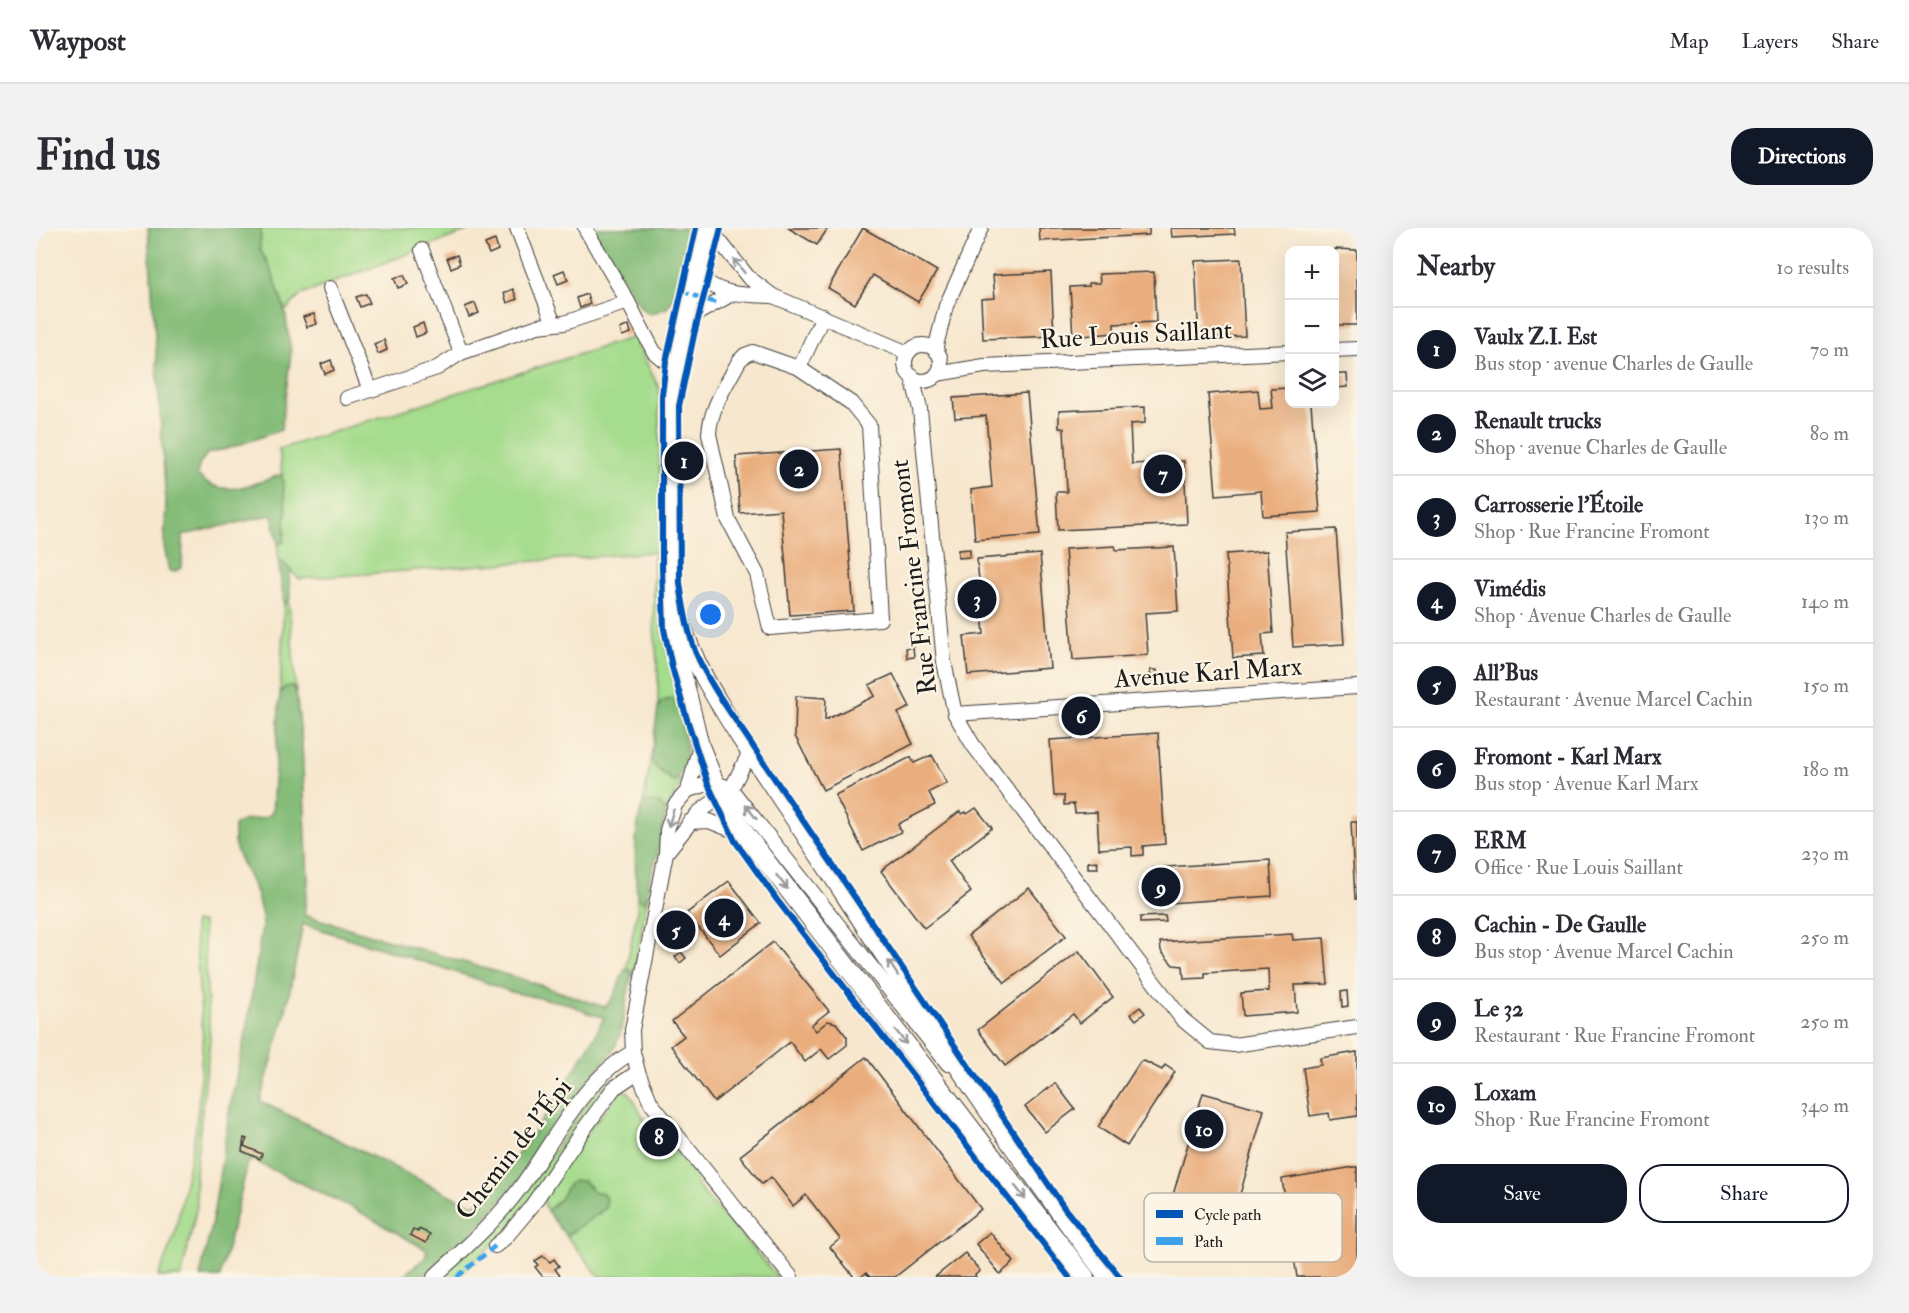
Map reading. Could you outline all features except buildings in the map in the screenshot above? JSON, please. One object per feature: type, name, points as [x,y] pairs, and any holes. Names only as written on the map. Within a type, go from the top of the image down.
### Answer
[{"type":"main road","points":[[712,228],[676,367],[673,388],[670,623],[700,746],[747,836],[1085,1277]]},
{"type":"main road","points":[[672,590],[684,634],[703,678],[982,1105],[1108,1277]]},
{"type":"street","points":[[517,228],[554,324]]},
{"type":"street","points":[[585,228],[654,352],[676,367]]},
{"type":"street","points":[[712,228],[748,276],[772,296],[872,336],[912,369],[920,345],[946,306],[981,228]]},
{"type":"street","points":[[422,250],[461,353]]},
{"type":"street","points":[[699,275],[707,284],[732,294],[772,296]]},
{"type":"street","points":[[330,288],[370,390]]},
{"type":"street","points":[[687,324],[700,312],[732,294]]},
{"type":"street","points":[[346,398],[437,368],[461,353],[538,326],[564,323],[628,302]]},
{"type":"street","points":[[937,374],[940,364],[936,352],[946,306]]},
{"type":"street","points":[[799,368],[823,316]]},
{"type":"street","name":"Rue Louis Saillant","points":[[920,345],[926,345],[951,360],[984,366]]},
{"type":"street","points":[[1339,350],[1357,349]]},
{"type":"street","points":[[753,352],[799,368],[851,403],[869,424],[880,619],[770,628],[757,574],[728,519],[709,434],[713,412],[739,361],[745,355],[753,352]]},
{"type":"street","name":"Rue Louis Saillant","points":[[912,369],[937,374],[984,366],[1285,352]]},
{"type":"street","name":"Rue Francine Fromont","points":[[912,369],[920,409],[944,662],[955,714],[973,745],[1182,1019],[1210,1042],[1234,1045],[1357,1027]]},
{"type":"street","name":"Avenue Karl Marx","points":[[955,714],[1357,687]]},
{"type":"street","points":[[700,746],[688,790],[675,805],[667,830],[666,853],[632,1030],[633,1052],[638,1072],[651,1103],[791,1277]]},
{"type":"street","points":[[666,853],[689,822],[722,790],[750,752]]},
{"type":"street","points":[[688,790],[722,790]]},
{"type":"street","points":[[722,790],[982,1105]]},
{"type":"street","points":[[689,822],[709,821],[747,836]]},
{"type":"street","name":"Chemin de l'Épi","points":[[434,1277],[496,1219],[600,1077],[622,1058],[633,1052]]},
{"type":"street","points":[[495,1246],[506,1237],[531,1207],[614,1088],[638,1072]]},
{"type":"green space","points":[[148,228],[261,228],[260,249],[271,269],[285,311],[291,353],[281,430],[230,448],[208,453],[200,463],[197,474],[216,487],[227,489],[249,486],[282,474],[286,510],[284,542],[278,544],[272,515],[183,535],[182,568],[173,572],[169,571],[164,546],[166,504]]},
{"type":"green space","points":[[261,228],[475,228],[301,295],[285,311],[271,269],[260,249]]},
{"type":"green space","points":[[592,228],[688,228],[688,239],[673,300],[667,308],[650,314],[641,308]]},
{"type":"green space","points":[[634,337],[659,388],[662,627],[684,716],[672,698],[661,702],[658,708],[654,626],[654,552],[299,579],[278,558],[278,544],[284,542],[286,510],[279,449]]},
{"type":"green space","points":[[278,558],[292,571],[289,575],[289,602],[284,603]]},
{"type":"green space","points":[[289,602],[296,692],[292,686],[285,687],[280,694],[284,603]]},
{"type":"green space","points":[[292,686],[296,692],[302,743],[308,882],[304,915],[528,981],[604,1007],[614,996],[624,971],[626,969],[632,972],[620,1035],[612,1053],[589,1079],[522,1177],[470,1236],[421,1277],[401,1277],[425,1258],[427,1250],[351,1207],[252,1160],[248,1163],[220,1277],[200,1277],[213,1217],[231,1101],[247,1027],[263,920],[256,892],[237,852],[234,842],[234,826],[243,821],[263,818],[272,813],[280,694],[285,687]],"holes":[[[303,924],[474,978],[511,992],[570,1004],[587,1013],[604,1017],[594,1038],[551,1108],[510,1165],[476,1205],[460,1200],[260,1101],[285,1015]]]},
{"type":"green space","points":[[672,698],[684,716],[683,728],[687,754],[674,782],[655,767],[651,758],[658,708],[661,702]]},
{"type":"green space","points":[[651,758],[658,769],[667,776],[674,781],[678,779],[682,781],[666,811],[659,803],[643,803]]},
{"type":"green space","points":[[643,803],[659,803],[666,811],[659,849],[648,884],[648,895],[643,902],[637,898],[636,838]]},
{"type":"green space","points":[[648,895],[633,976],[630,970],[626,969],[637,912],[637,898],[643,901]]},
{"type":"green space","points":[[194,922],[203,922],[210,1040],[195,1174],[197,1206],[181,1277],[158,1277],[174,1237],[198,1109],[203,1039]]},
{"type":"green space","points":[[614,1080],[505,1234],[456,1277],[439,1277],[502,1222],[523,1196],[590,1099],[601,1086]]},
{"type":"green space","points":[[621,1090],[629,1092],[647,1124],[667,1146],[669,1144],[696,1176],[697,1186],[778,1277],[600,1277],[566,1236],[567,1233],[600,1213],[602,1193],[592,1191],[589,1185],[568,1185],[560,1199],[547,1211],[544,1202],[564,1163]]},
{"type":"green space","points":[[574,1181],[584,1181],[592,1191],[602,1193],[606,1198],[606,1208],[566,1236],[547,1211]]},
{"type":"marked path","points":[[681,291],[716,303]]},
{"type":"marked path","points":[[457,1277],[495,1246]]},
{"type":"cycle path","points":[[696,228],[666,362],[662,395],[662,568],[664,629],[672,667],[708,784],[735,841],[777,900],[1069,1277]]},
{"type":"cycle path","points":[[721,228],[679,406],[680,583],[695,651],[725,705],[1065,1209],[1120,1277]]},
{"type":"place","name":"Vaulx Z.I. Est","points":[[684,461]]},
{"type":"place","name":"Renault trucks","points":[[799,469]]},
{"type":"place","name":"ERM","points":[[1163,474]]},
{"type":"place","name":"Carrosserie l'Étoile","points":[[977,599]]},
{"type":"place","name":"Fromont - Karl Marx","points":[[1081,716]]},
{"type":"place","name":"Le 32","points":[[1161,887]]},
{"type":"place","name":"Vimédis","points":[[724,918]]},
{"type":"place","name":"All'Bus","points":[[676,930]]},
{"type":"place","name":"Loxam","points":[[1204,1129]]},
{"type":"place","name":"Cachin - De Gaulle","points":[[659,1137]]}]
